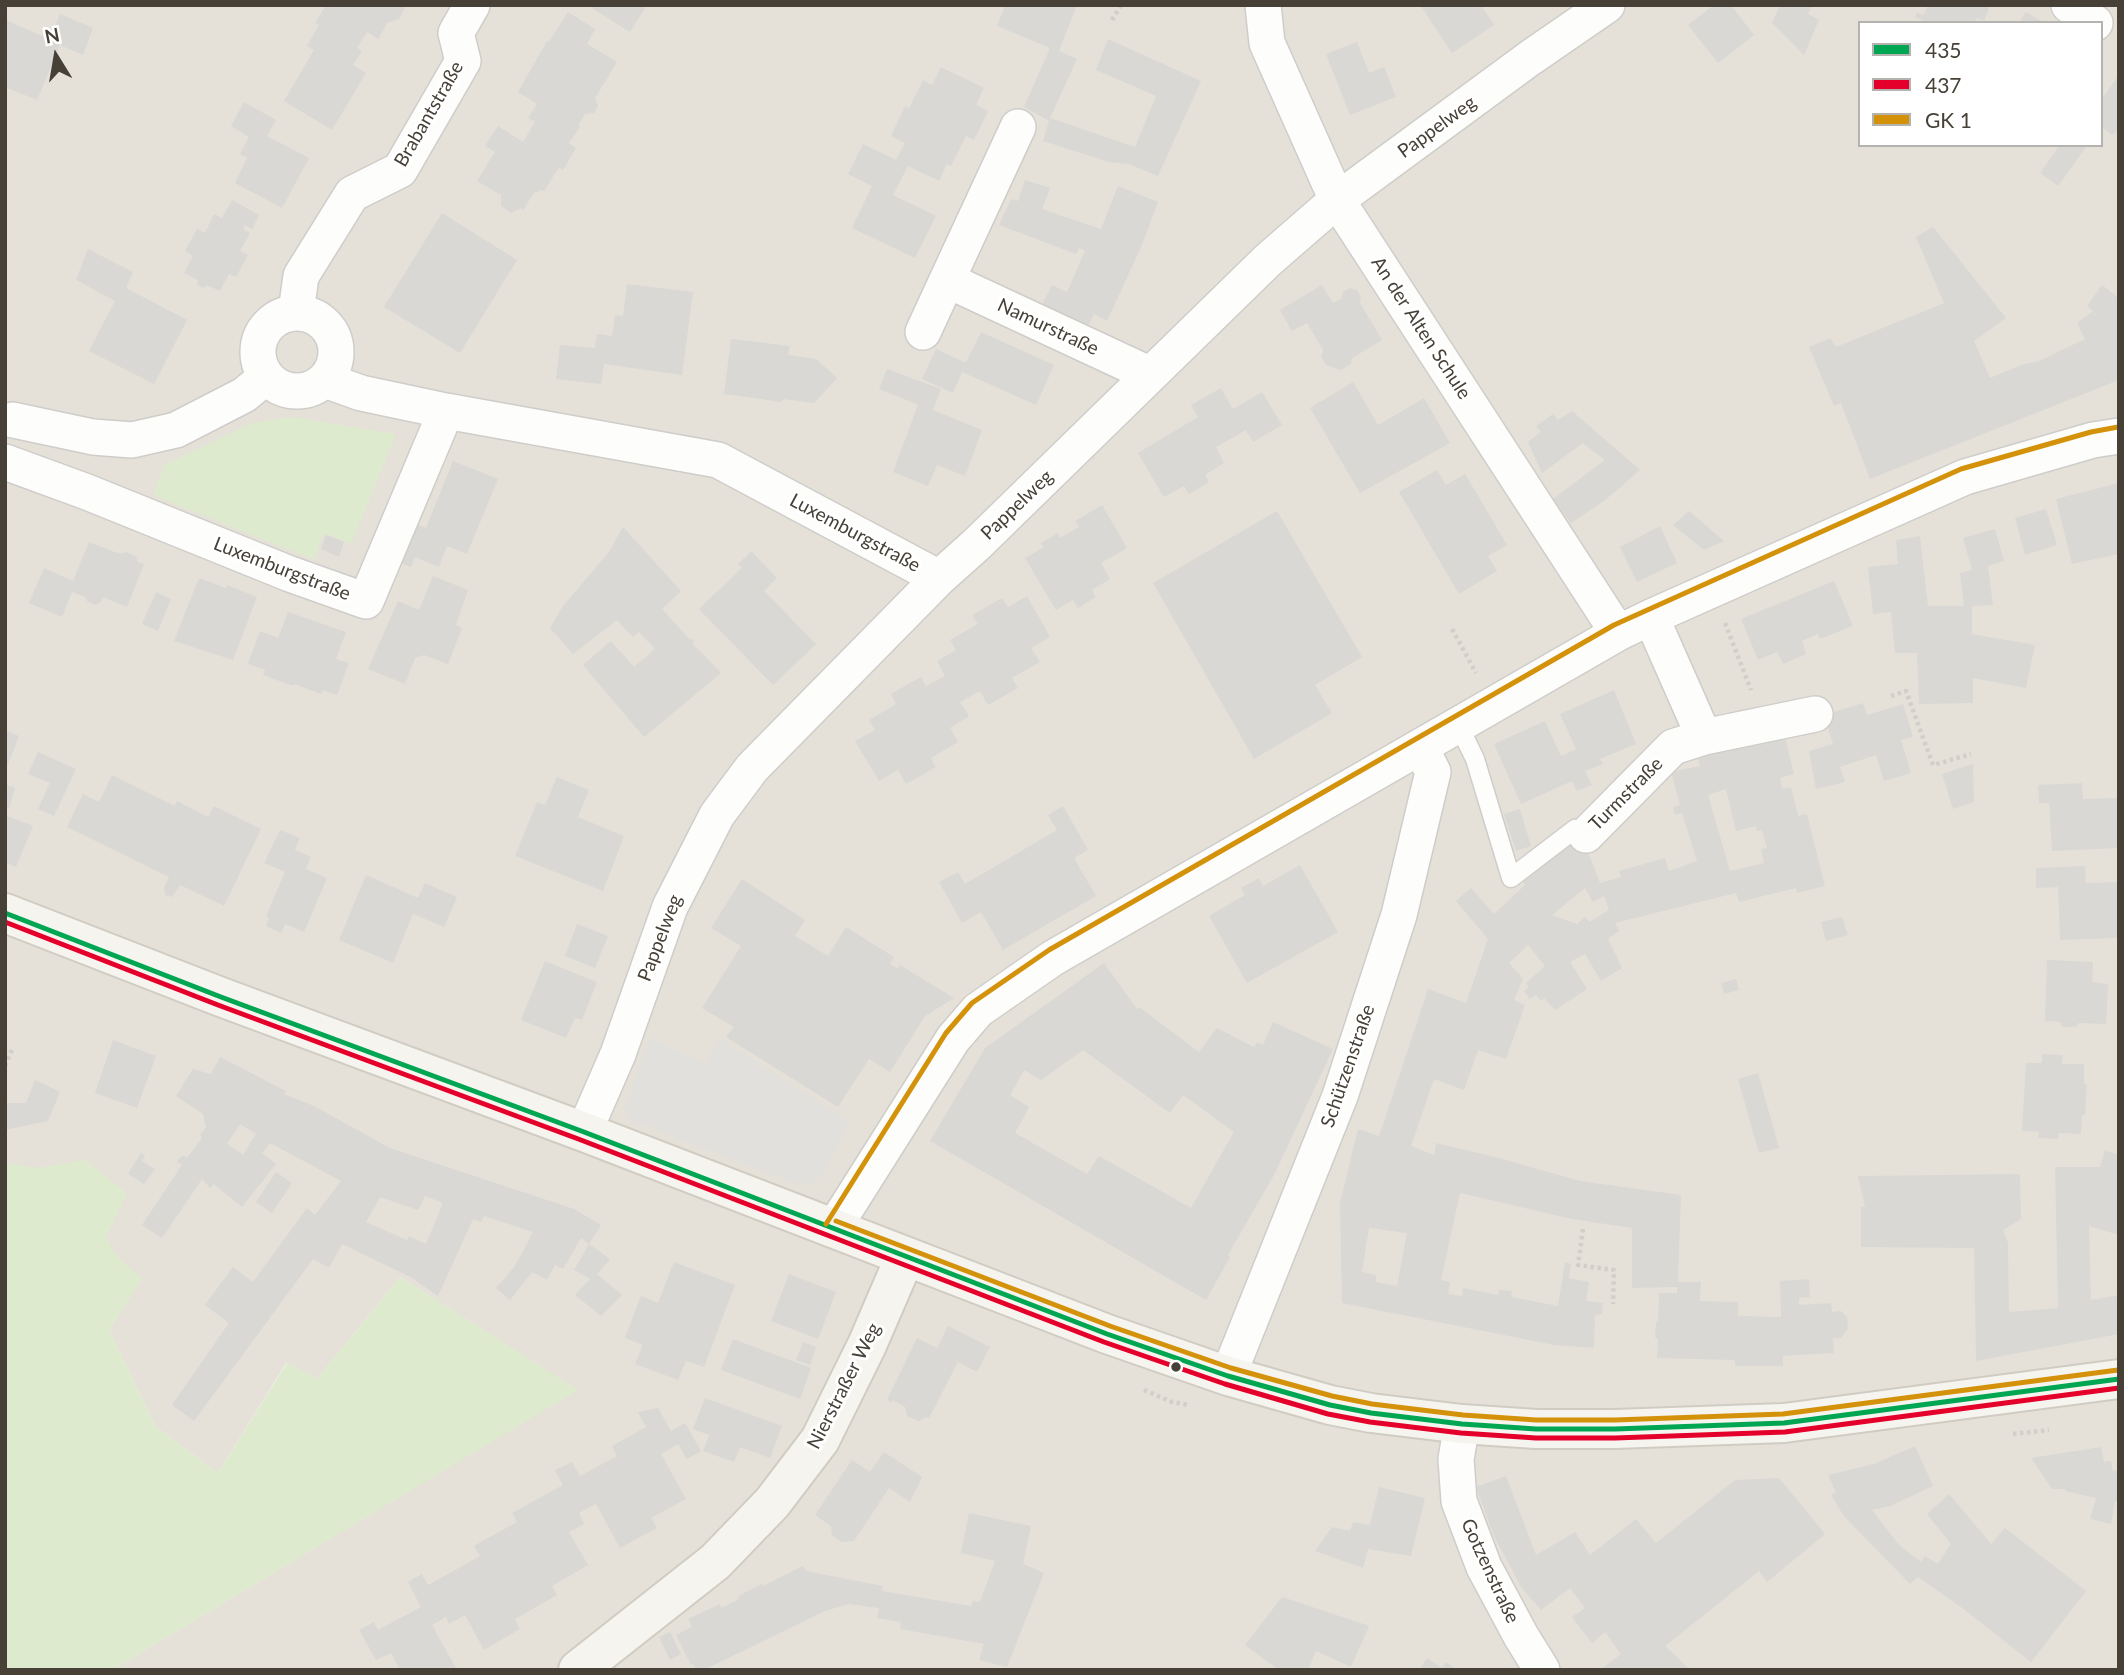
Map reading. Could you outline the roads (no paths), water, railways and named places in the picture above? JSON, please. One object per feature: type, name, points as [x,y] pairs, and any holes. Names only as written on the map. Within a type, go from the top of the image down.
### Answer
[{"type":"main road","points":[[5,913],[1107,1334],[1228,1376],[1330,1405],[1462,1424],[1536,1429],[1615,1429],[1784,1423],[2119,1379]]},
{"type":"main road","name":"Nierstraßer Weg","points":[[578,1670],[715,1562],[772,1503],[820,1440],[905,1257]]},
{"type":"street","name":"Brabantstraße","points":[[296,312],[301,276],[352,194],[400,170],[431,117],[463,61],[456,33],[472,5]]},
{"type":"street","name":"An der Alten Schule","points":[[1263,5],[1267,43],[1337,200],[1618,633]]},
{"type":"street","name":"Pappelweg","points":[[584,1132],[618,1054],[670,907],[717,815],[752,768],[939,578],[1056,468],[1268,260],[1337,200],[1530,58],[1607,5]]},
{"type":"street","points":[[2068,5],[2092,21]]},
{"type":"street","points":[[2103,28],[2119,39]]},
{"type":"street","points":[[923,332],[1018,127]]},
{"type":"street","name":"Namurstraße","points":[[947,280],[1149,374]]},
{"type":"street","points":[[296,312],[319,318],[334,336],[337,348],[332,371],[325,380],[312,389],[295,392],[279,387],[267,377],[259,365],[257,350],[261,336],[269,324],[281,316],[296,312]]},
{"type":"street","points":[[8,425],[132,440],[176,430],[244,395],[267,377]]},
{"type":"street","name":"Luxemburgstraße","points":[[325,380],[361,393],[446,411],[718,460],[939,578]]},
{"type":"street","name":"Luxemburgstraße","points":[[5,463],[87,492],[290,574],[366,601],[446,411]]},
{"type":"street","points":[[833,1229],[953,1039],[978,1010],[1053,958],[1618,633],[1965,477],[2093,440],[2119,436]]},
{"type":"street","points":[[1651,617],[1704,737]]},
{"type":"street","name":"Turmstraße","points":[[1586,835],[1673,747],[1704,737],[1815,714]]},
{"type":"street","name":"Schützenstraße","points":[[1228,1376],[1340,1096],[1399,915],[1433,772],[1421,748]]},
{"type":"street","name":"Gotzenstraße","points":[[1462,1424],[1456,1459],[1459,1501],[1484,1567],[1515,1627],[1542,1670]]},
{"type":"lane","points":[[1459,726],[1475,759],[1511,878],[1575,829],[1586,835]]}]
